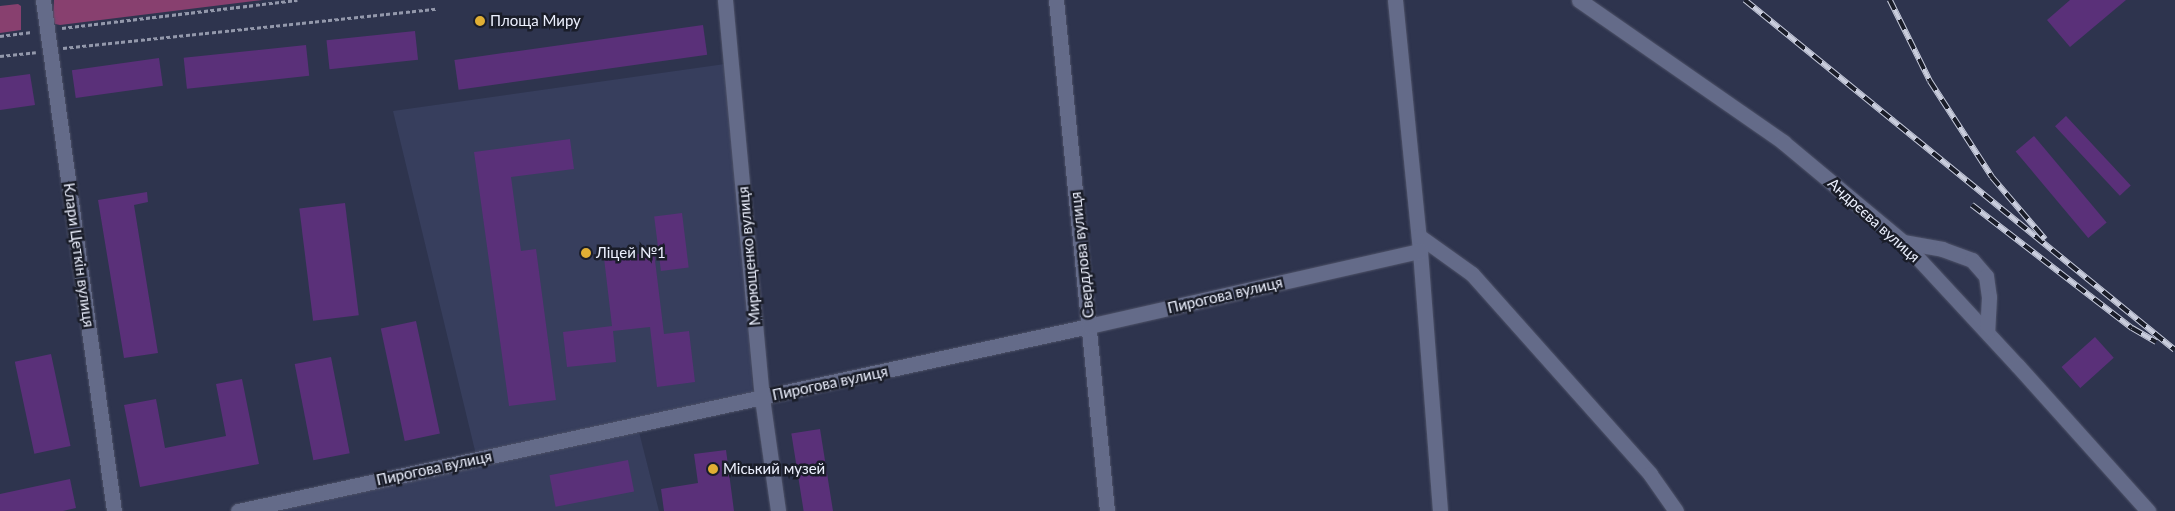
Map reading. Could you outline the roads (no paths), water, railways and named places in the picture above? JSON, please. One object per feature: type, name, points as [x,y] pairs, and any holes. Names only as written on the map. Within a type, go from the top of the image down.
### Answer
[{"type":"street","name":"Клари Цеткін вулиця","points":[[43,0],[114,511]]},
{"type":"street","name":"Мирющенко вулиця","points":[[725,0],[762,398],[778,511]]},
{"type":"street","name":"Свердлова вулиця","points":[[1056,0],[1107,511]]},
{"type":"street","points":[[1395,0],[1419,243],[1440,511]]},
{"type":"street","name":"Андрєєва вулиця","points":[[1579,0],[1783,142],[1903,242],[1987,332],[2148,511]]},
{"type":"street","points":[[1903,242],[1942,249],[1972,260],[1986,276],[1989,297],[1987,332]]},
{"type":"street","name":"Пирогова вулиця","points":[[238,511],[1089,326],[1419,243]]},
{"type":"street","points":[[1419,243],[1472,274],[1650,474],[1676,511]]},
{"type":"railway","points":[[1745,0],[2175,350]]},
{"type":"railway","points":[[1890,0],[1930,81],[1992,177],[2045,239]]},
{"type":"railway","points":[[1972,205],[2132,328],[2156,342]]},
{"type":"place","name":"Площа Миру","points":[[480,21]]},
{"type":"place","name":"Ліцей №1","points":[[586,253]]},
{"type":"place","name":"Міський музей","points":[[713,469]]}]
